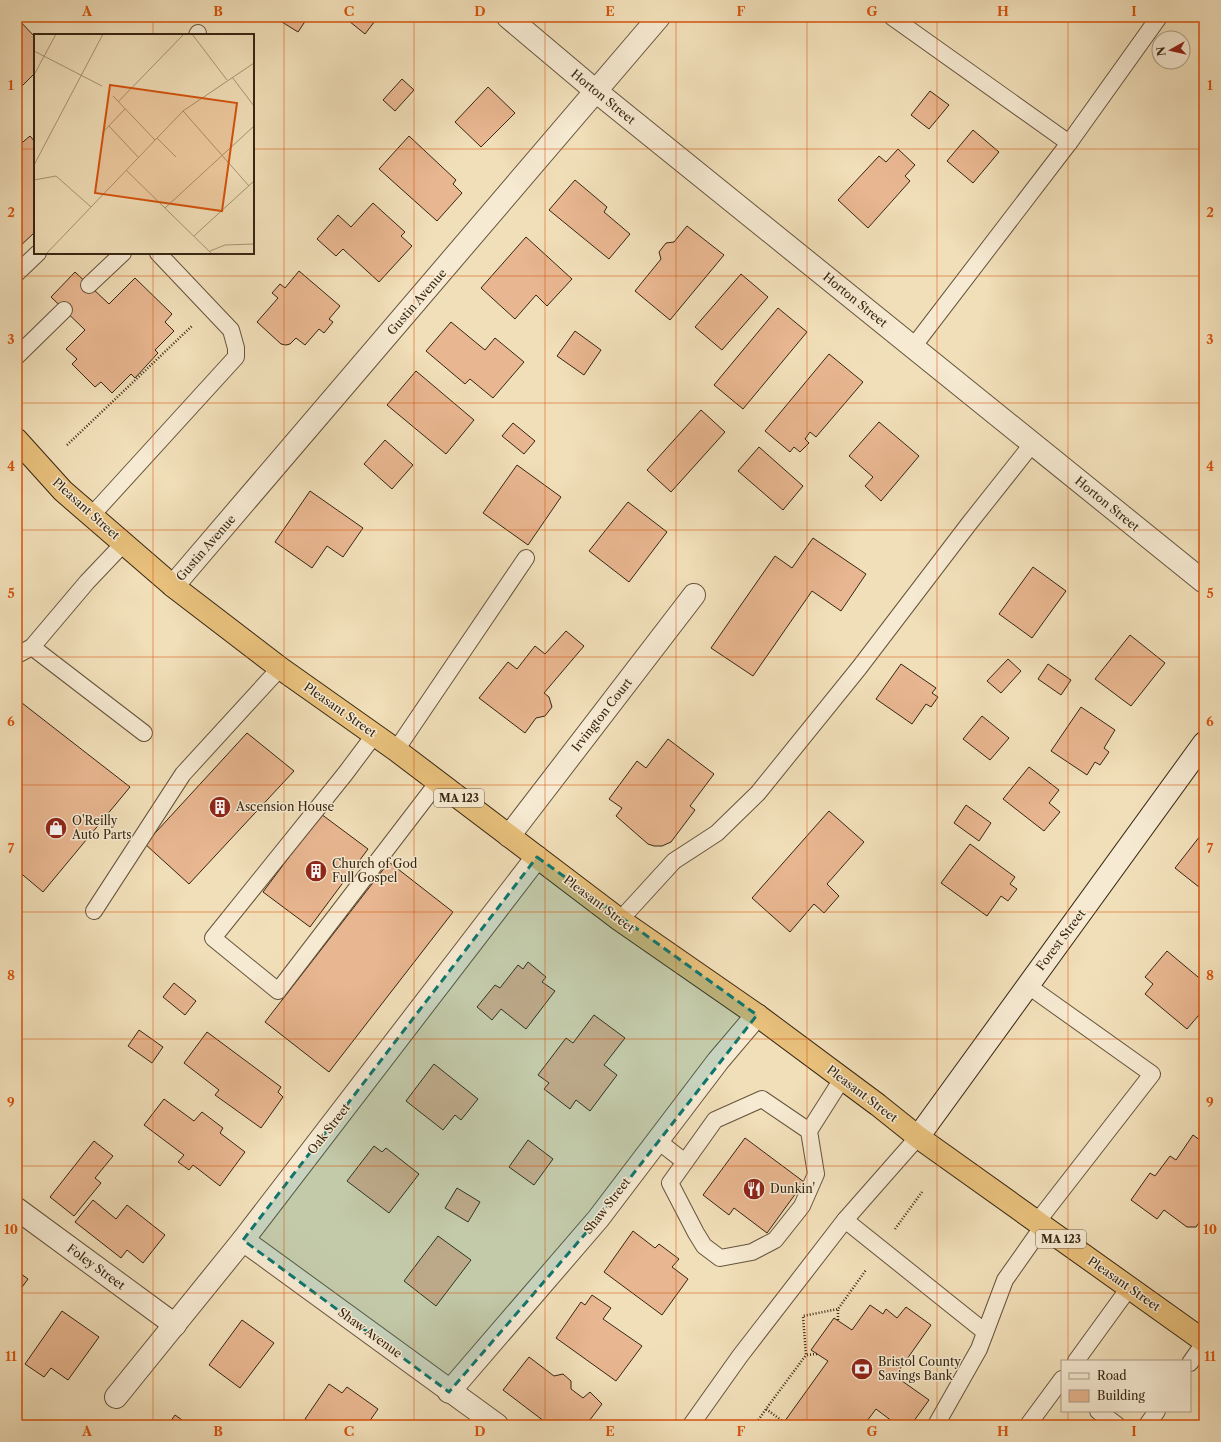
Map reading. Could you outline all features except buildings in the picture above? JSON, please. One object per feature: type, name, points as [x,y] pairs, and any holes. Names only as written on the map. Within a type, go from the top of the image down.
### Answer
[{"type":"highway","name":"Pleasant Street","points":[[17,440],[64,491],[173,586],[280,668],[375,734],[620,920],[757,1015],[878,1105],[918,1137],[1204,1342]]},
{"type":"street","name":"Horton Street","points":[[508,17],[597,92],[1204,582]]},
{"type":"street","name":"Gustin Avenue","points":[[173,586],[597,92],[659,17]]},
{"type":"street","name":"Irvington Court","points":[[509,836],[694,595]]},
{"type":"street","name":"Forest Street","points":[[918,1137],[1204,743]]},
{"type":"street","name":"Oak Street","points":[[116,1397],[243,1240],[537,857]]},
{"type":"street","name":"Shaw Street","points":[[449,1392],[598,1220],[718,1061],[757,1015]]},
{"type":"street","name":"Foley Street","points":[[17,1209],[175,1325]]},
{"type":"street","name":"Shaw Avenue","points":[[243,1240],[449,1392],[497,1425]]},
{"type":"lane","points":[[892,17],[1069,142]]},
{"type":"lane","points":[[913,347],[1069,142],[1159,17]]},
{"type":"lane","points":[[17,273],[37,254]]},
{"type":"lane","points":[[89,285],[122,254]]},
{"type":"lane","points":[[92,515],[236,357],[236,348],[231,330],[159,254]]},
{"type":"lane","points":[[17,356],[64,310]]},
{"type":"lane","points":[[620,920],[674,861],[717,833],[758,793],[859,668],[968,524],[1033,443]]},
{"type":"lane","points":[[17,655],[32,647],[87,582],[124,543]]},
{"type":"lane","points":[[396,750],[526,558]]},
{"type":"lane","points":[[32,647],[144,733]]},
{"type":"lane","points":[[94,911],[183,774],[280,668]]},
{"type":"lane","points":[[375,734],[345,774],[213,938],[278,991],[438,782]]},
{"type":"lane","points":[[936,1425],[979,1348],[1005,1280],[1040,1224],[1152,1074],[1027,985]]},
{"type":"lane","points":[[809,1131],[762,1099],[715,1120],[670,1183],[704,1246],[720,1258],[752,1252],[775,1240],[802,1206],[816,1174],[809,1131],[842,1079]]},
{"type":"lane","points":[[692,1425],[740,1356],[845,1220],[918,1137]]},
{"type":"lane","points":[[658,1141],[685,1162]]},
{"type":"lane","points":[[845,1220],[985,1332]]},
{"type":"lane","points":[[1077,1360],[1129,1288]]},
{"type":"lane","points":[[1191,1362],[1204,1342]]},
{"type":"lane","points":[[1028,1425],[1061,1382]]},
{"type":"lane","points":[[1099,1412],[1117,1425]]},
{"type":"lane","points":[[1147,1425],[1155,1412]]},
{"type":"path","points":[[67,444],[195,322]]},
{"type":"path","points":[[893,1231],[922,1192]]},
{"type":"path","points":[[838,1320],[838,1309],[867,1268]]},
{"type":"path","points":[[755,1425],[806,1355],[803,1316],[838,1309]]},
{"type":"path","points":[[806,1355],[817,1354]]},
{"type":"path","points":[[766,1410],[784,1422]]},
{"type":"highlighted area","points":[[537,857],[757,1015],[598,1219],[449,1392],[243,1240]]},
{"type":"place","name":"Ascension House","points":[[220,807]]},
{"type":"place","name":"O'Reilly Auto Parts","points":[[56,828]]},
{"type":"place","name":"Church of God Full Gospel","points":[[316,871]]},
{"type":"place","name":"Dunkin'","points":[[754,1189]]},
{"type":"place","name":"Bristol County Savings Bank","points":[[862,1369]]}]
